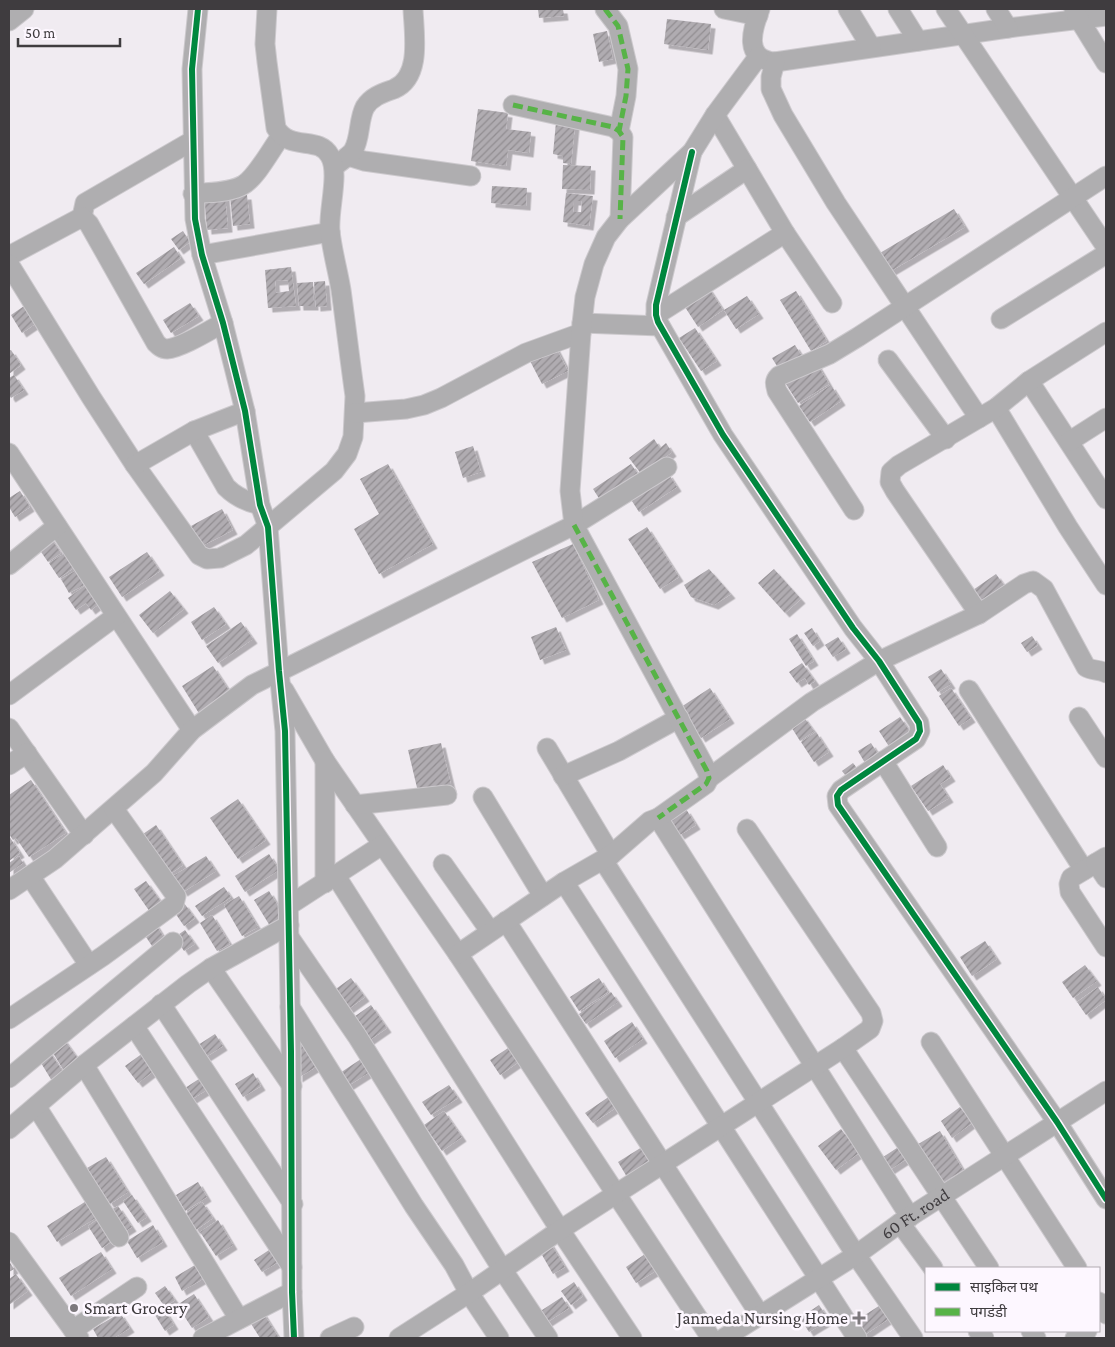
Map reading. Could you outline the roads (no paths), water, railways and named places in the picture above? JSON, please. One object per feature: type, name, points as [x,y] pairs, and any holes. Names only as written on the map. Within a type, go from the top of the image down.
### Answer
[{"type":"street","points":[[9,20],[24,9]]},
{"type":"street","points":[[198,9],[192,69],[192,141],[197,234],[223,323],[245,412],[260,505],[268,527],[285,731],[292,1086],[292,1292],[294,1338]]},
{"type":"street","points":[[267,9],[265,44],[276,128],[281,136],[288,140],[314,144],[325,149],[330,155],[341,161],[364,162],[471,176]]},
{"type":"street","points":[[9,264],[90,397],[135,465],[199,555],[207,559],[220,558],[251,542],[341,464],[353,437],[355,396],[341,289],[330,232],[341,161],[354,150],[363,112],[368,102],[376,96],[403,85],[410,76],[414,63],[414,9]]},
{"type":"street","points":[[605,9],[618,26],[628,69],[626,96],[619,130]]},
{"type":"street","points":[[724,9],[759,12],[752,40],[753,49],[767,59],[772,77],[771,89],[775,100],[836,203],[979,418]]},
{"type":"street","points":[[848,9],[871,47]]},
{"type":"street","points":[[898,9],[918,41]]},
{"type":"street","points":[[946,9],[1075,198],[1100,223],[1106,247]]},
{"type":"street","points":[[996,9],[1008,28]]},
{"type":"street","points":[[1076,14],[1106,63]]},
{"type":"street","points":[[709,778],[707,771],[574,526],[570,491],[585,297],[594,264],[606,237],[620,219],[692,152],[715,115],[767,59],[963,35],[1076,14],[1106,16]]},
{"type":"street","points":[[513,105],[613,127],[619,130],[623,137],[620,219]]},
{"type":"street","points":[[715,115],[784,233],[832,303]]},
{"type":"street","points":[[194,194],[234,189],[243,185],[250,180],[281,136]]},
{"type":"street","points":[[9,256],[82,217],[85,204],[192,141]]},
{"type":"street","points":[[692,152],[658,296],[658,320],[723,435],[853,628],[879,661],[919,723],[920,731],[916,739],[841,790],[837,796],[838,805],[1057,1122],[1106,1199]]},
{"type":"street","points":[[676,217],[747,170]]},
{"type":"street","points":[[854,510],[777,391],[775,380],[779,376],[830,354],[1075,198],[1106,176]]},
{"type":"street","points":[[82,217],[89,224],[160,347],[166,349],[178,346],[223,323]]},
{"type":"street","points":[[202,255],[330,232]]},
{"type":"street","points":[[355,413],[406,409],[424,405],[526,353],[582,328],[658,320],[784,233]]},
{"type":"street","points":[[1001,319],[1106,254]]},
{"type":"street","points":[[980,614],[890,482],[891,472],[996,408],[1029,380],[1106,332]]},
{"type":"street","points":[[888,360],[946,439]]},
{"type":"street","points":[[1029,380],[1106,499]]},
{"type":"street","points":[[996,408],[1068,528],[1106,585]]},
{"type":"street","points":[[135,465],[194,432],[245,412]]},
{"type":"street","points":[[1070,441],[1106,418]]},
{"type":"street","points":[[194,432],[226,487],[232,493],[260,505]]},
{"type":"street","points":[[9,453],[192,730]]},
{"type":"street","points":[[9,890],[55,859],[154,773],[192,730],[252,685],[280,678],[574,526],[667,467]]},
{"type":"street","points":[[9,565],[57,526]]},
{"type":"street","points":[[458,954],[564,882],[607,858],[650,821],[658,818],[706,784],[709,778],[812,702],[879,661],[980,614],[1033,580],[1044,588],[1086,667],[1090,670],[1100,670],[1106,673]]},
{"type":"street","points":[[9,695],[116,616]]},
{"type":"street","points":[[280,678],[325,762],[458,954],[711,1338]]},
{"type":"street","points":[[969,690],[1098,867],[1071,878],[1069,884],[1070,892],[1106,947]]},
{"type":"street","points":[[563,776],[619,751],[678,718]]},
{"type":"street","points":[[1079,718],[1106,758]]},
{"type":"street","points":[[9,728],[84,834]]},
{"type":"street","points":[[546,748],[607,858],[758,1102],[856,1255],[912,1338]]},
{"type":"street","points":[[9,765],[27,753]]},
{"type":"street","points":[[325,762],[330,879],[632,1338]]},
{"type":"street","points":[[883,762],[938,848]]},
{"type":"street","points":[[355,805],[447,795]]},
{"type":"street","points":[[483,797],[543,896]]},
{"type":"street","points":[[9,1019],[89,965],[174,904],[176,900],[176,896],[114,809]]},
{"type":"street","points":[[658,818],[814,1066],[932,1267]]},
{"type":"street","points":[[399,1338],[662,1163],[870,1029],[873,1021],[871,1013],[747,829]]},
{"type":"street","points":[[9,1129],[84,1065],[161,1004],[211,968],[289,923],[330,879],[382,846]]},
{"type":"street","points":[[443,864],[498,926],[662,1163],[760,1315]]},
{"type":"street","points":[[30,876],[89,965]]},
{"type":"street","points":[[564,882],[857,1338]]},
{"type":"street","points":[[289,923],[502,1269],[548,1338]]},
{"type":"street","points":[[9,1078],[173,942]]},
{"type":"street","points":[[211,968],[292,1086]]},
{"type":"street","points":[[161,1004],[293,1204]]},
{"type":"street","points":[[290,1007],[414,1206],[454,1265],[469,1293],[498,1338]]},
{"type":"street","points":[[134,1026],[292,1266]]},
{"type":"street","points":[[931,1042],[1076,1267]]},
{"type":"street","points":[[843,1048],[988,1267]]},
{"type":"street","points":[[84,1065],[239,1319]]},
{"type":"street","name":"60 Ft. road","points":[[724,1338],[743,1333],[760,1315],[856,1255],[905,1220],[1106,1091]]},
{"type":"street","points":[[36,1106],[119,1237]]},
{"type":"street","points":[[9,1242],[76,1334],[137,1287]]},
{"type":"street","points":[[203,1338],[292,1292]]},
{"type":"street","points":[[330,1338],[354,1327]]},
{"type":"place","name":"Smart Grocery","points":[[74,1308]]},
{"type":"place","name":"Janmeda Nursing Home","points":[[859,1318]]}]
